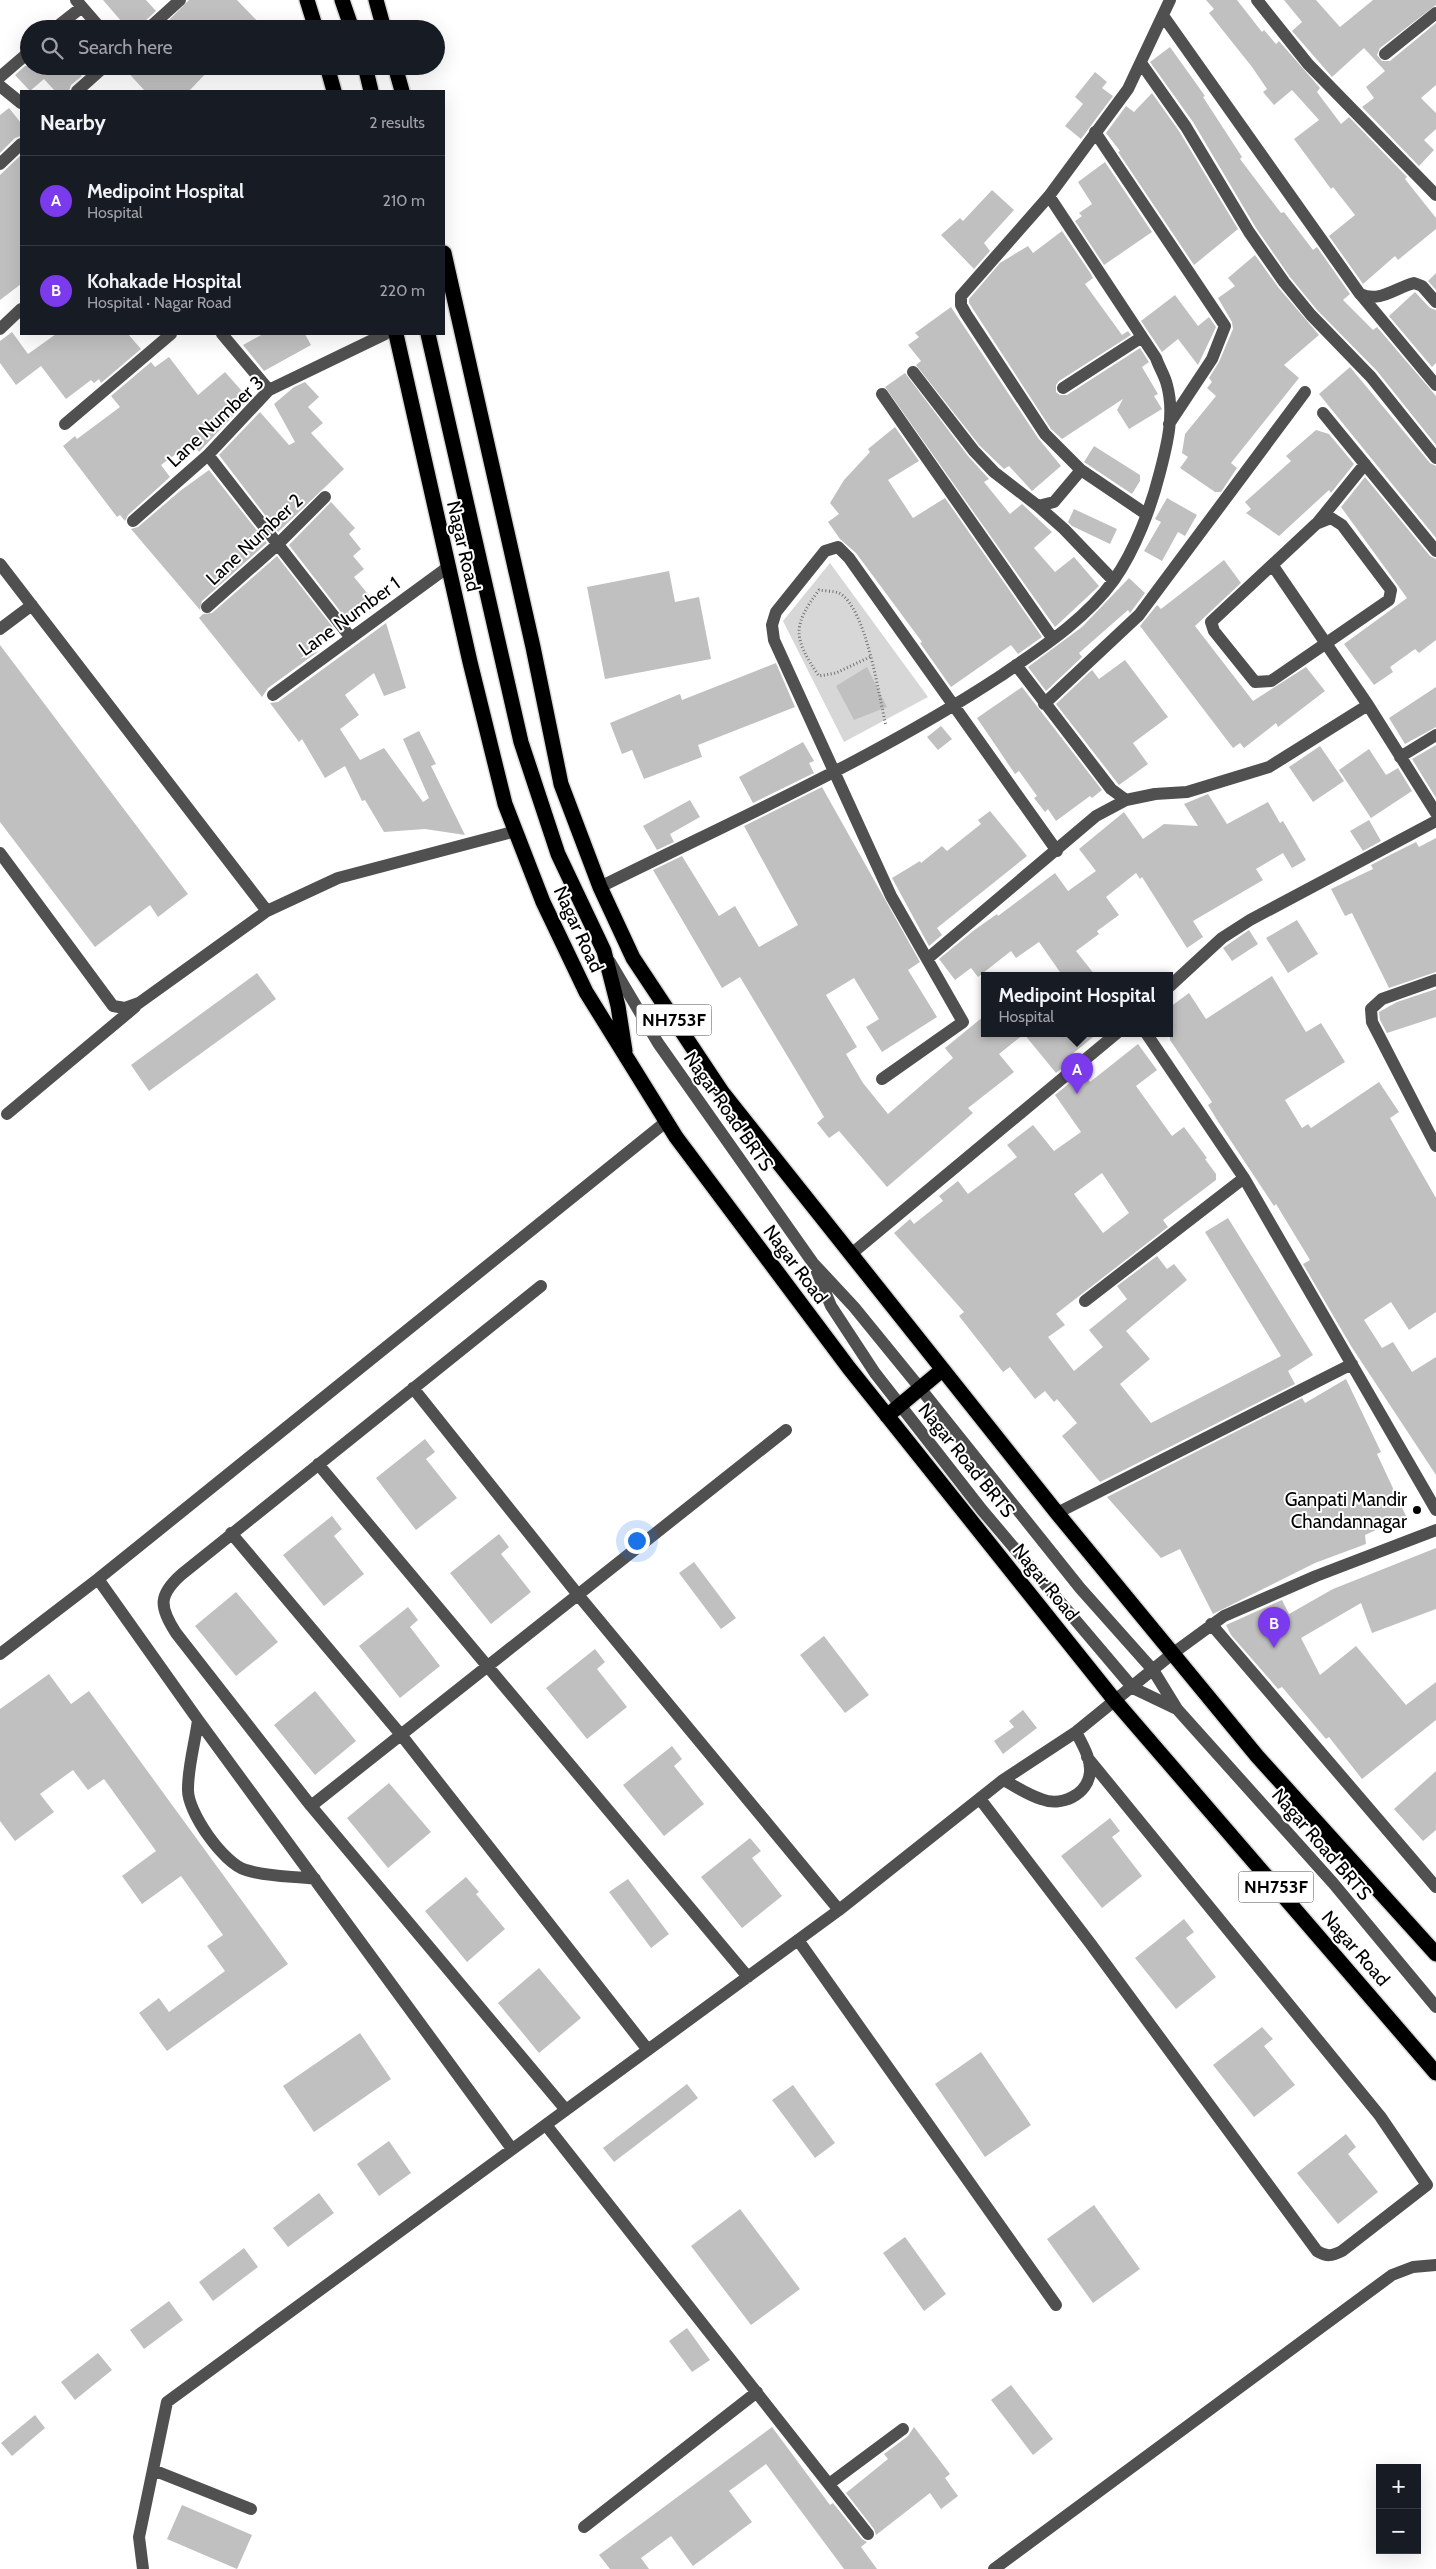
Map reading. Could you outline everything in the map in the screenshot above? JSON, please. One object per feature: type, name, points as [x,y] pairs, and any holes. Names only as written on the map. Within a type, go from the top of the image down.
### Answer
[{"type":"highway","points":[[307,0],[313,20]]},
{"type":"highway","points":[[342,0],[349,20]]},
{"type":"highway","points":[[376,0],[382,20]]},
{"type":"highway","points":[[330,75],[334,90]]},
{"type":"highway","points":[[367,75],[371,90]]},
{"type":"highway","points":[[398,75],[402,90]]},
{"type":"highway","name":"Nagar Road","points":[[445,257],[534,648],[561,784],[600,887],[633,958],[722,1092],[850,1256],[1057,1513],[1257,1756],[1436,1954]]},
{"type":"highway","name":"Nagar Road","points":[[396,335],[448,567],[505,804],[543,902],[586,992],[667,1121],[843,1360],[887,1416],[1116,1702],[1436,2073]]},
{"type":"highway","points":[[428,335],[521,742],[558,854],[604,951],[618,1006],[625,1054]]},
{"type":"highway","points":[[887,1416],[942,1370]]},
{"type":"street","points":[[158,20],[180,0]]},
{"type":"street","points":[[1146,514],[1081,470],[1045,434],[961,305],[961,296],[1049,196],[1128,89],[1170,0]]},
{"type":"street","points":[[1257,0],[1308,64],[1436,195]]},
{"type":"street","points":[[63,20],[79,4],[93,20]]},
{"type":"street","points":[[1386,54],[1436,13]]},
{"type":"street","points":[[1164,16],[1360,294],[1436,385]]},
{"type":"street","points":[[0,77],[20,60]]},
{"type":"street","points":[[1141,63],[1186,127],[1249,232],[1284,282],[1311,315],[1371,377],[1436,458]]},
{"type":"street","points":[[78,90],[95,75]]},
{"type":"street","points":[[0,86],[20,103]]},
{"type":"street","points":[[1095,132],[1225,326],[1212,359],[1169,425]]},
{"type":"street","points":[[0,164],[20,145]]},
{"type":"street","points":[[600,887],[834,771],[954,706],[1053,639],[1092,605],[1114,580],[1130,551],[1157,485],[1167,445],[1169,425],[1170,411],[1167,385],[1156,358],[1049,196]]},
{"type":"street","points":[[1360,294],[1370,298],[1379,297],[1414,283],[1422,286],[1436,302]]},
{"type":"street","points":[[0,329],[20,310]]},
{"type":"street","points":[[65,424],[170,335]]},
{"type":"street","points":[[223,335],[270,390]]},
{"type":"street","name":"Lane Number 3","points":[[133,521],[208,455],[270,390],[383,335]]},
{"type":"street","points":[[1063,388],[1142,337]]},
{"type":"street","points":[[913,372],[974,451],[994,472],[1064,529],[1114,580]]},
{"type":"street","points":[[1044,704],[1140,615],[1305,392]]},
{"type":"street","points":[[882,394],[1053,639]]},
{"type":"street","points":[[1324,413],[1436,551]]},
{"type":"street","points":[[208,455],[351,638]]},
{"type":"street","points":[[1316,524],[1331,518],[1337,520],[1390,590],[1391,594],[1383,606],[1270,681],[1261,683],[1250,679],[1214,631],[1211,622],[1213,618],[1273,566],[1316,524],[1365,464]]},
{"type":"street","points":[[1038,506],[1054,502],[1081,470]]},
{"type":"street","name":"Lane Number 2","points":[[207,607],[277,545],[326,497]]},
{"type":"street","points":[[882,1078],[963,1022],[891,896],[774,640],[772,625],[776,612],[826,551],[838,547],[849,558],[1057,851]]},
{"type":"street","points":[[0,564],[267,911]]},
{"type":"street","points":[[1273,566],[1368,705],[1436,813]]},
{"type":"street","name":"Lane Number 1","points":[[273,695],[448,567]]},
{"type":"street","points":[[0,629],[32,605]]},
{"type":"street","points":[[1016,665],[1111,789],[1126,800]]},
{"type":"street","points":[[927,958],[1057,851],[1096,816],[1126,800],[1156,794],[1187,792],[1268,767],[1368,705]]},
{"type":"street","points":[[1400,757],[1436,735]]},
{"type":"street","points":[[1173,983],[1222,938],[1250,920],[1436,821]]},
{"type":"street","points":[[8,1114],[139,1003],[267,911],[338,878],[516,831]]},
{"type":"street","points":[[0,853],[113,1006],[125,1008],[139,1003]]},
{"type":"street","name":"Nagar Road BRTS","points":[[604,951],[658,1043],[813,1264],[854,1307],[1080,1588],[1153,1670],[1177,1709],[1333,1883],[1436,2007]]},
{"type":"street","points":[[1436,980],[1382,999],[1372,1008],[1372,1022],[1431,1127],[1436,1146]]},
{"type":"street","points":[[850,1256],[1112,1037]]},
{"type":"street","points":[[1149,1037],[1244,1178],[1436,1510]]},
{"type":"street","points":[[0,1654],[98,1579],[667,1121]]},
{"type":"street","points":[[1085,1301],[1244,1178]]},
{"type":"street","name":"Nagar Road BRTS","points":[[813,1264],[831,1306],[875,1373],[982,1510],[1133,1688]]},
{"type":"street","points":[[541,1286],[231,1533],[167,1587],[163,1602],[166,1617],[311,1806],[566,2110]]},
{"type":"street","points":[[1057,1513],[1352,1364]]},
{"type":"street","points":[[414,1388],[579,1596],[839,1910]]},
{"type":"street","points":[[311,1806],[579,1596],[786,1430]]},
{"type":"street","points":[[318,1464],[748,1977]]},
{"type":"street","points":[[143,2569],[139,2537],[166,2402],[839,1910],[1003,1780],[1076,1732],[1116,1702],[1172,1654],[1211,1624],[1245,1605],[1436,1530]]},
{"type":"street","points":[[231,1533],[402,1736],[648,2050]]},
{"type":"street","points":[[98,1579],[198,1720],[512,2149]]},
{"type":"street","points":[[1211,1624],[1436,1887]]},
{"type":"street","points":[[1133,1688],[1177,1709]]},
{"type":"street","points":[[198,1720],[187,1791],[193,1810],[220,1852],[231,1863],[246,1870],[315,1879]]},
{"type":"street","points":[[1003,1780],[1042,1800],[1064,1802],[1085,1787],[1090,1772],[1087,1757],[1076,1732]]},
{"type":"street","points":[[980,1799],[1090,1943],[1317,2251],[1324,2255],[1333,2256],[1427,2185],[1380,2116],[1087,1757]]},
{"type":"street","points":[[798,1940],[1056,2305]]},
{"type":"street","points":[[546,2125],[868,2534]]},
{"type":"street","points":[[994,2569],[1392,2275],[1413,2267],[1436,2265]]},
{"type":"street","points":[[584,2527],[756,2392]]},
{"type":"street","points":[[829,2484],[902,2429]]},
{"type":"street","points":[[153,2470],[251,2509]]},
{"type":"path","points":[[870,657],[836,673],[819,676],[804,655],[799,638],[800,618],[820,590],[839,593],[851,606],[866,638],[890,741]]},
{"type":"shaded area","points":[[830,563],[928,697],[844,742],[783,621]]},
{"type":"building","points":[[103,0],[146,0],[156,11],[146,20],[120,20]]},
{"type":"building","points":[[189,0],[237,0],[256,20],[169,20]]},
{"type":"building","points":[[1206,0],[1237,0],[1262,32],[1264,30],[1276,44],[1279,41],[1320,88],[1317,92],[1341,124],[1349,117],[1407,177],[1405,179],[1436,218],[1436,229],[1398,260],[1395,256],[1363,284],[1329,236],[1355,215],[1333,187],[1331,189],[1294,139],[1319,120],[1292,90],[1274,105],[1263,92],[1267,89],[1252,67],[1209,13],[1214,9]]},
{"type":"building","points":[[1284,0],[1316,0],[1340,27],[1373,0],[1436,0],[1436,5],[1380,48],[1377,55],[1382,61],[1390,61],[1436,23],[1436,85],[1421,98],[1436,113],[1436,129],[1424,140],[1434,150],[1419,166],[1362,107],[1374,98],[1366,87],[1385,71],[1364,48],[1332,77],[1292,31],[1302,22]]},
{"type":"building","points":[[1170,47],[1205,96],[1203,97],[1242,157],[1240,159],[1281,213],[1284,212],[1313,250],[1317,247],[1350,294],[1343,300],[1373,330],[1377,327],[1436,396],[1436,445],[1377,371],[1317,310],[1290,277],[1256,228],[1193,122],[1150,62]]},
{"type":"building","points":[[20,70],[20,75],[82,76],[71,85],[69,90],[54,90],[44,79],[29,90],[15,75]]},
{"type":"building","points":[[1095,72],[1107,82],[1102,88],[1113,96],[1081,139],[1065,126],[1083,104],[1075,97]]},
{"type":"building","points":[[130,75],[204,75],[190,90],[144,90]]},
{"type":"building","points":[[1152,93],[1179,131],[1238,229],[1194,265],[1118,152],[1120,151],[1106,133],[1126,106],[1134,112]]},
{"type":"building","points":[[9,108],[20,122],[20,136],[15,138],[0,153],[0,115]]},
{"type":"building","points":[[20,156],[20,285],[0,300],[0,175]]},
{"type":"building","points":[[1105,162],[1152,232],[1104,265],[1075,221],[1082,216],[1079,213],[1092,204],[1078,182]]},
{"type":"building","points":[[992,190],[1014,210],[984,243],[990,251],[974,269],[941,235],[960,218],[963,221]]},
{"type":"building","points":[[1062,231],[1093,278],[1085,284],[1122,335],[1128,331],[1131,335],[1059,381],[1056,385],[1056,392],[1060,395],[1067,395],[1140,348],[1149,362],[1142,367],[1158,394],[1154,396],[1162,409],[1129,429],[1117,410],[1123,399],[1062,439],[1051,429],[969,303],[969,299],[1000,263],[1028,246],[1033,253]]},
{"type":"building","points":[[1255,255],[1278,287],[1319,335],[1284,365],[1299,378],[1231,463],[1237,468],[1221,492],[1215,492],[1180,468],[1188,457],[1182,453],[1185,434],[1216,396],[1207,388],[1212,382],[1209,378],[1219,362],[1233,329],[1232,322],[1218,298],[1235,286],[1228,278]]},
{"type":"building","points":[[1436,273],[1436,290],[1428,281]]},
{"type":"building","points":[[1415,292],[1430,308],[1436,310],[1436,363],[1432,367],[1389,316]]},
{"type":"building","points":[[1175,295],[1198,326],[1209,317],[1216,327],[1198,365],[1178,339],[1162,352],[1141,321]]},
{"type":"building","points":[[951,307],[1038,438],[1061,466],[1032,491],[1009,466],[1004,469],[980,446],[916,365],[921,361],[908,345],[919,337],[915,333]]},
{"type":"building","points":[[12,332],[28,354],[55,335],[129,335],[141,349],[101,383],[99,379],[94,383],[91,380],[66,399],[41,366],[16,385],[0,363],[0,341]]},
{"type":"building","points":[[261,335],[306,335],[311,345],[264,371],[243,345]]},
{"type":"building","points":[[169,357],[198,395],[225,372],[249,399],[199,452],[192,442],[161,465],[170,477],[128,515],[125,521],[120,515],[117,517],[63,446],[75,436],[77,439],[120,407],[111,396],[151,362],[155,367]]},
{"type":"building","points":[[1350,367],[1430,463],[1436,466],[1436,538],[1319,394]]},
{"type":"building","points":[[905,373],[968,456],[989,479],[984,482],[1010,514],[1022,504],[1052,532],[1034,548],[1055,572],[1074,557],[1099,586],[1055,627],[885,387]]},
{"type":"building","points":[[305,382],[319,397],[308,407],[323,423],[311,433],[344,469],[278,532],[219,455],[260,412],[289,445],[295,442],[274,404],[294,387]]},
{"type":"building","points":[[895,427],[919,461],[888,480],[913,518],[945,498],[1042,637],[1018,654],[1011,645],[951,687],[920,643],[922,642],[856,553],[840,539],[828,522],[839,514],[830,503],[844,480],[870,452],[868,449]]},
{"type":"building","points":[[1316,430],[1329,434],[1354,464],[1331,493],[1329,490],[1279,536],[1246,513],[1251,509],[1245,502],[1291,461],[1286,456]]},
{"type":"building","points":[[1094,446],[1140,475],[1140,481],[1132,494],[1084,462]]},
{"type":"building","points":[[209,470],[267,543],[202,601],[200,610],[131,529],[138,527],[180,491]]},
{"type":"building","points":[[1365,477],[1430,556],[1436,559],[1436,640],[1419,653],[1415,649],[1390,667],[1393,672],[1374,685],[1344,644],[1407,598],[1341,507]]},
{"type":"building","points":[[1167,498],[1197,515],[1185,536],[1178,532],[1162,561],[1144,551],[1161,522],[1155,519]]},
{"type":"building","points":[[331,502],[355,528],[349,534],[361,549],[353,556],[364,569],[354,577],[372,599],[347,620],[289,545]]},
{"type":"building","points":[[1074,509],[1117,529],[1110,544],[1072,526],[1068,522]]},
{"type":"building","points":[[277,556],[335,630],[300,659],[319,651],[268,688],[262,697],[199,618],[203,614],[212,613]]},
{"type":"building","points":[[1224,560],[1241,583],[1195,626],[1253,701],[1306,667],[1325,691],[1278,727],[1276,723],[1244,748],[1240,743],[1233,748],[1140,626],[1157,605],[1161,609]]},
{"type":"building","points":[[669,571],[675,602],[699,597],[711,659],[605,679],[587,587]]},
{"type":"building","points":[[1129,578],[1145,593],[1130,613],[1128,610],[1079,653],[1082,657],[1046,691],[1028,667],[1082,627]]},
{"type":"building","points":[[386,623],[406,688],[384,696],[374,673],[345,695],[359,715],[340,729],[360,760],[384,748],[423,802],[429,798],[403,739],[419,731],[436,764],[431,766],[465,835],[425,829],[384,832],[365,800],[362,801],[345,766],[325,778],[302,739],[299,742],[270,703],[278,702]]},
{"type":"building","points":[[0,645],[188,894],[158,917],[150,905],[95,947],[0,822]]},
{"type":"building","points":[[1125,660],[1168,717],[1133,743],[1148,764],[1119,785],[1056,704],[1092,670],[1099,679]]},
{"type":"building","points":[[776,663],[795,707],[698,745],[702,757],[644,779],[632,750],[622,754],[610,723],[680,694],[682,700]]},
{"type":"building","points":[[867,667],[887,707],[854,720],[836,686]]},
{"type":"building","points":[[1022,687],[1102,790],[1092,798],[1090,796],[1056,821],[1048,809],[1045,812],[1034,798],[1037,796],[1019,771],[1015,774],[977,718]]},
{"type":"building","points":[[1436,687],[1436,727],[1405,744],[1389,718]]},
{"type":"building","points":[[941,726],[952,739],[938,750],[927,737]]},
{"type":"building","points":[[803,742],[814,761],[809,763],[814,773],[753,803],[739,777]]},
{"type":"building","points":[[1436,745],[1436,798],[1412,759]]},
{"type":"building","points":[[1320,746],[1344,781],[1313,802],[1289,767]]},
{"type":"building","points":[[1369,749],[1386,775],[1398,768],[1412,791],[1371,818],[1339,770]]},
{"type":"building","points":[[822,787],[920,962],[908,970],[937,1017],[882,1052],[866,1027],[879,1019],[854,978],[826,995],[857,1047],[846,1054],[863,1083],[888,1114],[953,1058],[945,1048],[981,1018],[981,1037],[1020,1037],[999,1054],[1014,1072],[968,1108],[973,1113],[887,1187],[839,1131],[829,1138],[817,1123],[824,1117],[740,977],[722,988],[653,870],[682,856],[719,916],[735,906],[759,947],[798,925],[744,826]]},
{"type":"building","points":[[1208,794],[1227,824],[1268,802],[1280,823],[1283,821],[1306,860],[1292,868],[1283,853],[1256,869],[1263,880],[1193,921],[1203,937],[1187,948],[1142,877],[1140,879],[1136,873],[1106,897],[1119,915],[1097,931],[1099,934],[1076,951],[1093,972],[1060,972],[1039,942],[1016,958],[1011,951],[984,972],[981,972],[978,977],[971,968],[955,980],[939,959],[973,931],[997,914],[998,916],[1055,873],[1068,891],[1096,871],[1079,849],[1124,812],[1143,839],[1164,824],[1198,826],[1184,804]]},
{"type":"building","points":[[690,800],[700,817],[670,834],[674,842],[657,850],[643,826]]},
{"type":"building","points":[[990,811],[1027,856],[937,928],[942,935],[929,946],[892,878],[920,861],[921,863],[942,846],[947,851],[981,824],[978,820]]},
{"type":"building","points":[[1369,820],[1381,841],[1363,851],[1350,831]]},
{"type":"building","points":[[1436,838],[1436,972],[1389,988],[1352,913],[1345,916],[1331,889],[1373,869],[1371,865],[1416,842],[1419,847]]},
{"type":"building","points":[[1297,920],[1318,954],[1288,973],[1266,938]]},
{"type":"building","points":[[1249,930],[1258,944],[1232,961],[1223,948]]},
{"type":"building","points":[[257,973],[276,999],[149,1091],[131,1065]]},
{"type":"building","points":[[1272,976],[1306,1032],[1321,1023],[1345,1062],[1285,1100],[1302,1128],[1308,1124],[1311,1128],[1379,1082],[1399,1112],[1390,1118],[1436,1198],[1436,1312],[1409,1330],[1391,1302],[1364,1320],[1382,1348],[1393,1342],[1412,1372],[1436,1357],[1436,1475],[1351,1346],[1303,1264],[1310,1260],[1276,1204],[1274,1206],[1217,1120],[1208,1105],[1212,1102],[1170,1040],[1170,1037],[1173,1037],[1173,1005],[1189,993],[1206,1019]]},
{"type":"building","points":[[1436,989],[1436,1017],[1387,1033],[1380,1020],[1379,1012],[1397,1002]]},
{"type":"building","points":[[1026,1037],[1093,1037],[1071,1055],[1073,1059],[1056,1073]]},
{"type":"building","points":[[1138,1044],[1157,1070],[1136,1086],[1172,1136],[1184,1127],[1207,1158],[1205,1159],[1216,1174],[1216,1180],[1163,1220],[1168,1227],[1056,1314],[1065,1325],[1048,1337],[1074,1371],[1103,1347],[1089,1330],[1127,1299],[1117,1286],[1157,1256],[1167,1269],[1174,1264],[1187,1280],[1126,1331],[1150,1359],[1120,1384],[1151,1423],[1281,1356],[1205,1232],[1228,1218],[1313,1355],[1288,1371],[1295,1384],[1100,1482],[1062,1436],[1077,1423],[1057,1399],[1054,1402],[1045,1391],[1035,1399],[1010,1367],[1003,1372],[959,1316],[964,1312],[894,1233],[910,1219],[914,1224],[943,1201],[939,1196],[958,1181],[968,1194],[1017,1157],[1007,1145],[1033,1125],[1054,1151],[1081,1132],[1055,1095],[1083,1072],[1090,1082]],"holes":[[[1102,1173],[1129,1213],[1103,1233],[1074,1194]]]},
{"type":"building","points":[[1346,1379],[1381,1452],[1377,1454],[1406,1516],[1365,1535],[1366,1544],[1315,1563],[1213,1614],[1180,1549],[1161,1558],[1107,1497],[1302,1398],[1305,1403]]},
{"type":"building","points":[[425,1439],[435,1452],[426,1459],[457,1498],[416,1530],[376,1478]]},
{"type":"building","points":[[332,1516],[342,1529],[334,1536],[364,1574],[324,1606],[283,1555]]},
{"type":"building","points":[[499,1534],[509,1547],[501,1554],[531,1592],[491,1624],[450,1573]]},
{"type":"building","points":[[1436,1548],[1436,1609],[1372,1633],[1361,1603],[1301,1638],[1320,1675],[1356,1646],[1406,1705],[1436,1682],[1436,1720],[1362,1779],[1329,1737],[1326,1739],[1282,1687],[1278,1689],[1231,1635],[1226,1625],[1282,1600],[1289,1614],[1333,1589]]},
{"type":"building","points":[[694,1562],[736,1618],[721,1629],[679,1573]]},
{"type":"building","points":[[236,1592],[278,1642],[236,1676],[195,1626]]},
{"type":"building","points":[[408,1607],[418,1620],[410,1627],[440,1666],[400,1698],[359,1646]]},
{"type":"building","points":[[824,1636],[869,1695],[845,1713],[800,1655]]},
{"type":"building","points":[[595,1649],[605,1662],[597,1669],[627,1707],[587,1739],[546,1688]]},
{"type":"building","points":[[49,1674],[71,1704],[89,1691],[288,1964],[167,2051],[139,2013],[159,1998],[169,2012],[225,1971],[207,1946],[223,1935],[181,1876],[142,1904],[122,1876],[156,1851],[104,1779],[88,1790],[73,1770],[40,1794],[54,1812],[15,1841],[0,1821],[0,1709]]},
{"type":"building","points":[[315,1691],[356,1741],[315,1775],[274,1725]]},
{"type":"building","points":[[1023,1710],[1037,1728],[1003,1754],[994,1741],[1014,1727],[1009,1721]]},
{"type":"building","points":[[672,1746],[682,1759],[674,1766],[704,1804],[664,1836],[623,1785]]},
{"type":"building","points":[[1436,1771],[1436,1830],[1423,1841],[1394,1809]]},
{"type":"building","points":[[389,1783],[431,1832],[388,1868],[347,1818]]},
{"type":"building","points":[[1110,1818],[1120,1831],[1112,1837],[1142,1876],[1102,1908],[1061,1856]]},
{"type":"building","points":[[750,1838],[761,1851],[752,1858],[782,1896],[742,1928],[701,1877]]},
{"type":"building","points":[[466,1877],[479,1892],[476,1894],[505,1929],[467,1962],[425,1911]]},
{"type":"building","points":[[628,1879],[669,1934],[651,1948],[609,1892]]},
{"type":"building","points":[[1184,1919],[1194,1932],[1186,1938],[1216,1977],[1176,2009],[1135,1958]]},
{"type":"building","points":[[539,1968],[581,2018],[539,2053],[498,2003]]},
{"type":"building","points":[[1262,2027],[1273,2039],[1264,2046],[1295,2085],[1254,2117],[1213,2065]]},
{"type":"building","points":[[360,2033],[391,2079],[314,2132],[283,2086]]},
{"type":"building","points":[[981,2052],[1031,2125],[985,2157],[935,2084]]},
{"type":"building","points":[[687,2084],[698,2098],[614,2162],[603,2148]]},
{"type":"building","points":[[793,2085],[835,2143],[815,2158],[772,2100]]},
{"type":"building","points":[[1346,2134],[1356,2147],[1348,2154],[1378,2192],[1338,2224],[1297,2173]]},
{"type":"building","points":[[389,2141],[411,2173],[379,2196],[357,2164]]},
{"type":"building","points":[[319,2193],[334,2213],[288,2247],[273,2228]]},
{"type":"building","points":[[1094,2205],[1140,2269],[1093,2303],[1047,2239]]},
{"type":"building","points":[[740,2209],[800,2289],[751,2325],[691,2246]]},
{"type":"building","points":[[905,2237],[946,2294],[924,2311],[883,2253]]},
{"type":"building","points":[[244,2248],[258,2267],[213,2301],[199,2282]]},
{"type":"building","points":[[169,2301],[183,2320],[144,2349],[130,2330]]},
{"type":"building","points":[[687,2328],[710,2360],[692,2372],[669,2341]]},
{"type":"building","points":[[98,2353],[112,2370],[75,2400],[61,2382]]},
{"type":"building","points":[[1011,2385],[1053,2439],[1033,2455],[991,2400]]},
{"type":"building","points":[[35,2415],[45,2428],[12,2456],[1,2443]]},
{"type":"building","points":[[772,2427],[830,2505],[833,2503],[862,2539],[867,2542],[861,2547],[877,2569],[844,2569],[766,2464],[729,2491],[752,2522],[693,2566],[671,2536],[641,2558],[649,2569],[610,2569],[599,2555]]},
{"type":"building","points":[[914,2427],[950,2474],[945,2478],[958,2496],[941,2509],[930,2493],[876,2535],[874,2529],[846,2493],[888,2459],[884,2454],[908,2436]]},
{"type":"building","points":[[182,2505],[252,2535],[237,2569],[167,2539]]},
{"type":"place","name":"Medipoint Hospital","points":[[1077,1094]]},
{"type":"place","name":"Ganpati Mandir Chandannagar","points":[[1417,1510]]},
{"type":"place","name":"Kohakade Hospital","points":[[1274,1648]]}]
